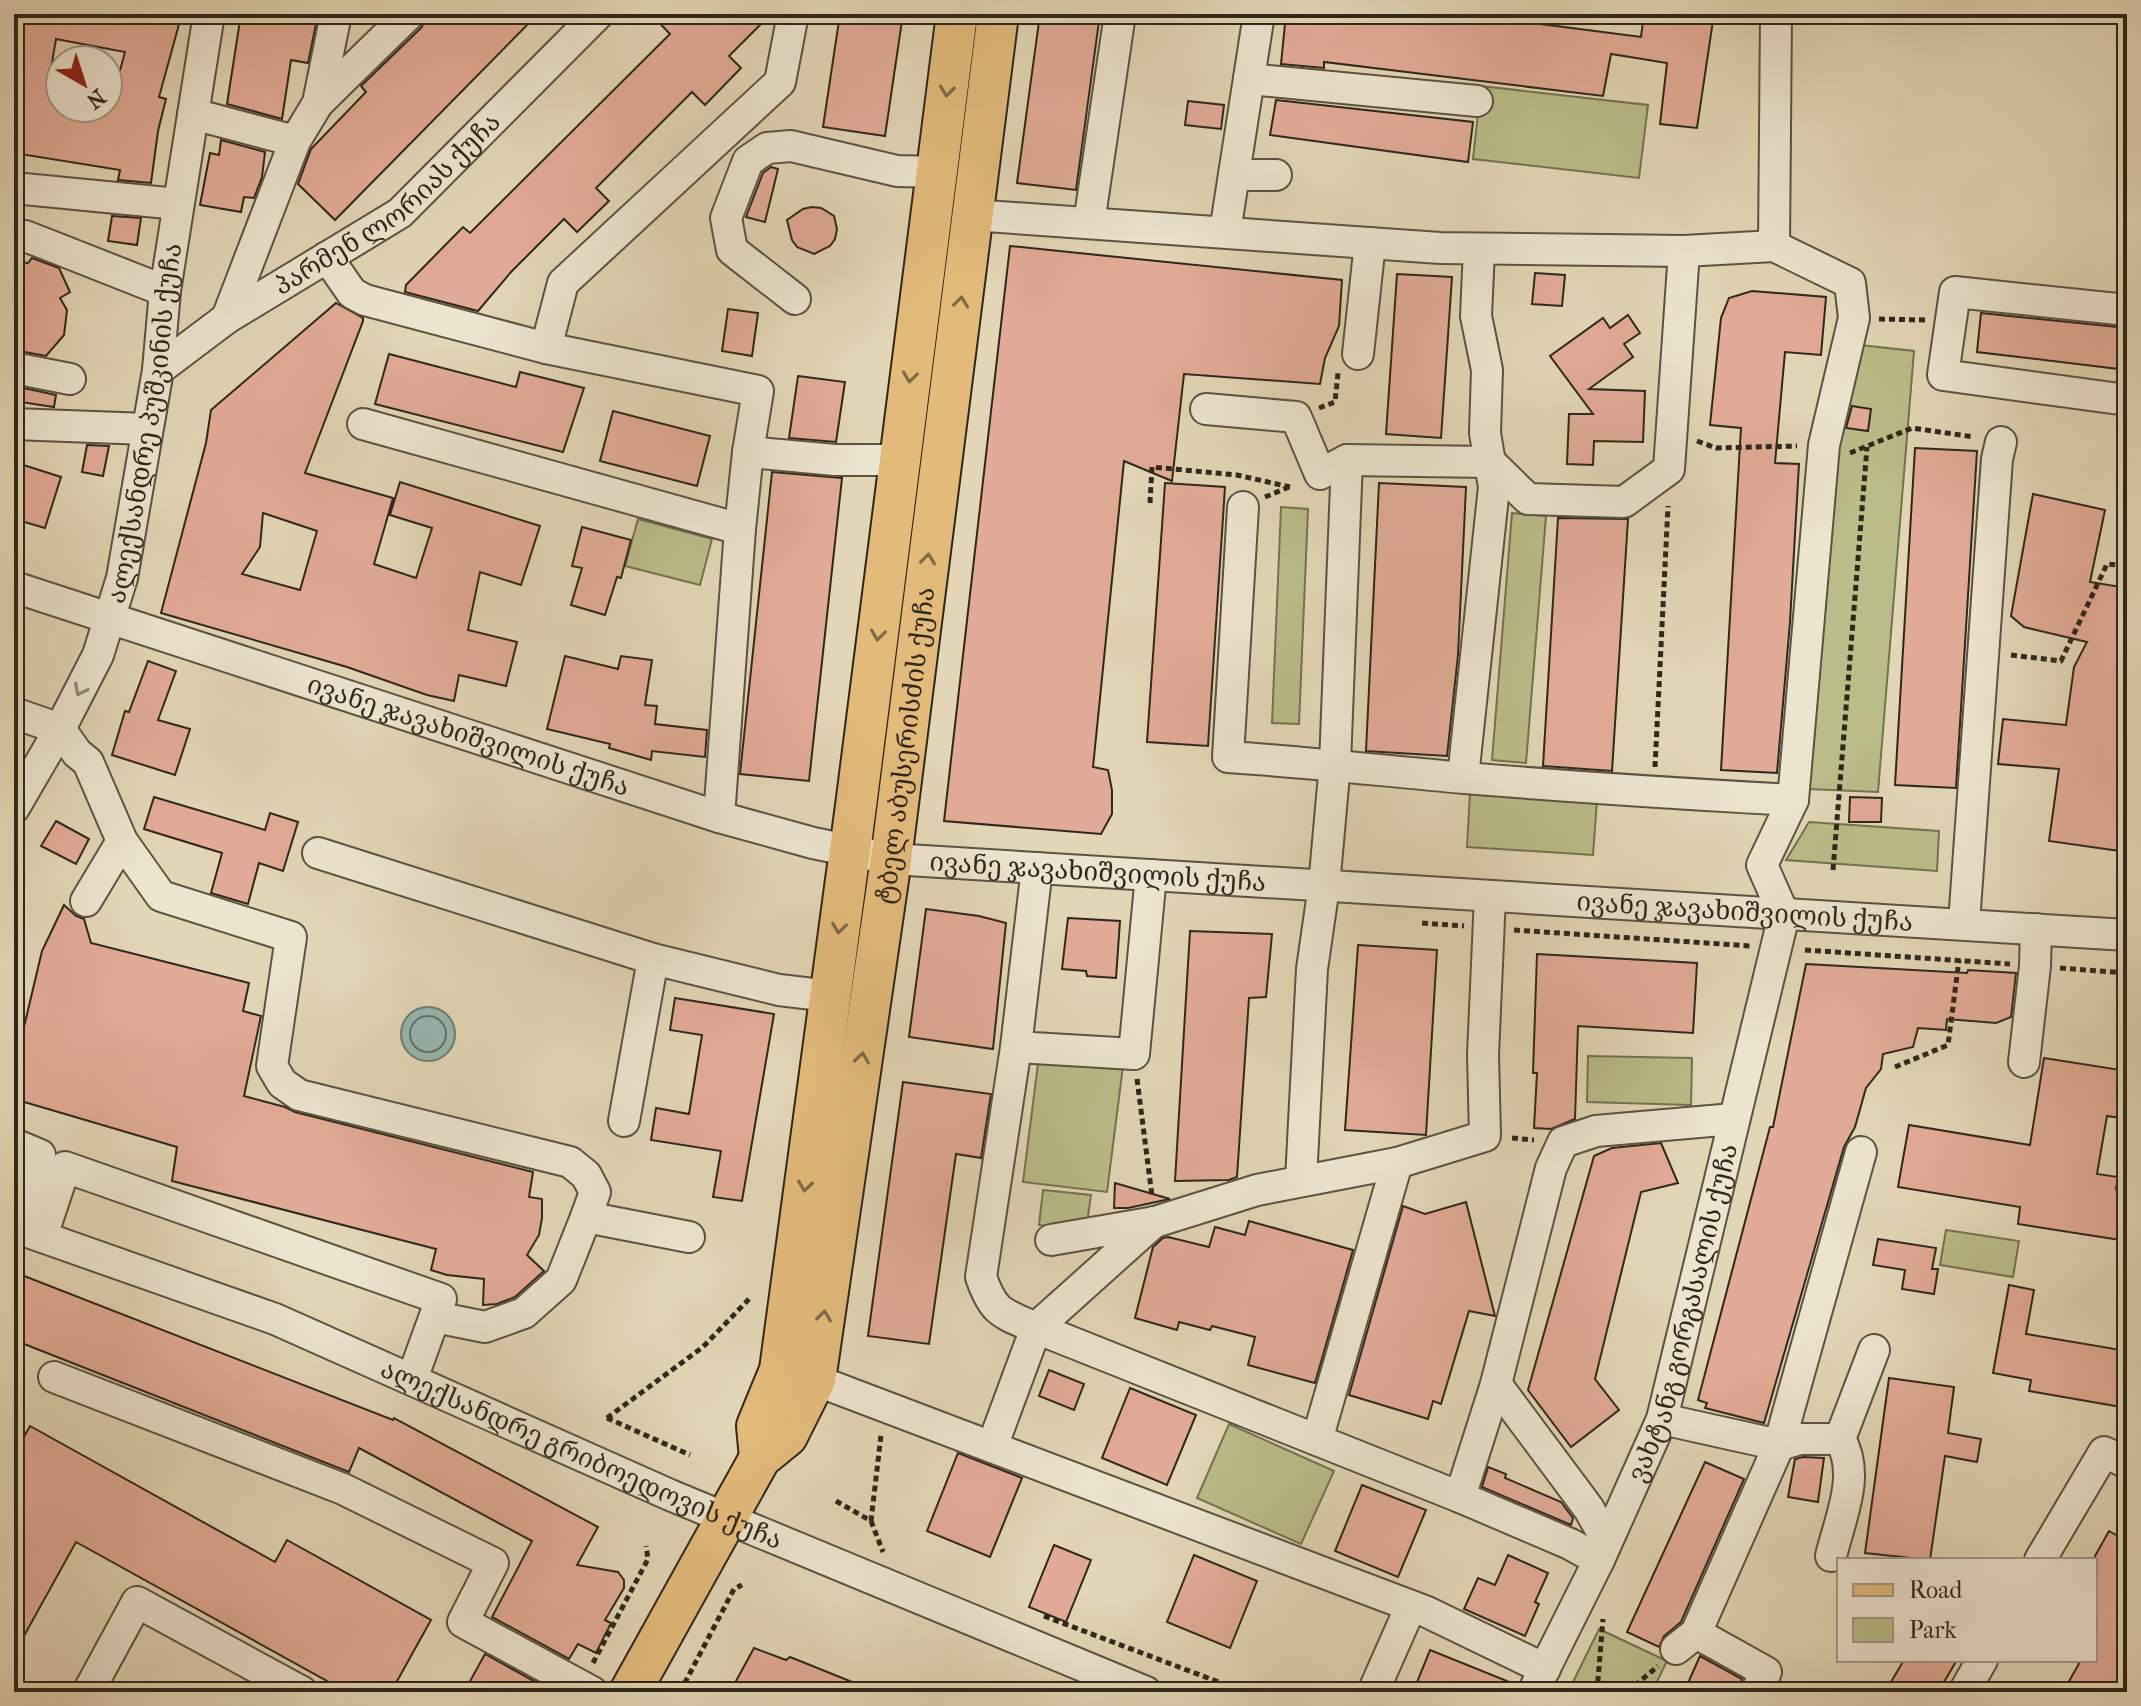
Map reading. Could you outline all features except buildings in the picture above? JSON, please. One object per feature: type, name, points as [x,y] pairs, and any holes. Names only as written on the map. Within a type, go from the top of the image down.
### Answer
[{"type":"main road","name":"ტბელ აბუსერისძის ქუჩა","points":[[630,1692],[753,1475],[760,1458],[757,1426],[780,1370],[957,14]]},
{"type":"main road","name":"ტბელ აბუსერისძის ქუჩა","points":[[760,1458],[787,1436],[815,1380],[891,859],[998,14]]},
{"type":"street","name":"ალექსანდრე პუშკინის ქუჩა","points":[[14,808],[98,655],[122,578],[158,370],[165,291],[209,14]]},
{"type":"street","points":[[318,103],[336,14]]},
{"type":"street","points":[[227,318],[295,141],[318,103],[409,14]]},
{"type":"street","points":[[546,348],[563,283],[780,82],[793,14]]},
{"type":"street","points":[[1089,223],[1120,14]]},
{"type":"street","points":[[1225,232],[1259,14]]},
{"type":"street","points":[[1774,246],[1776,14]]},
{"type":"street","name":"პარმენ ლორიას ქუჩა","points":[[158,370],[227,318],[400,213],[585,18]]},
{"type":"street","points":[[1249,79],[1477,101]]},
{"type":"street","points":[[193,114],[295,141]]},
{"type":"street","points":[[795,299],[732,250],[726,218],[748,161],[767,148],[791,146],[897,171],[937,172]]},
{"type":"street","points":[[1234,175],[1276,175]]},
{"type":"street","points":[[14,188],[178,204]]},
{"type":"street","points":[[972,215],[1479,249],[1684,251],[1774,246],[1850,283],[1854,318],[1824,445],[1793,800],[1762,865],[1784,915]]},
{"type":"street","points":[[14,237],[35,240],[165,291]]},
{"type":"street","points":[[1349,357],[1370,243]]},
{"type":"street","points":[[1463,777],[1494,487],[1485,433],[1487,370],[1476,316],[1479,249]]},
{"type":"street","points":[[1206,409],[1296,417],[1320,474],[1347,460],[1490,462],[1528,499],[1624,502],[1669,469],[1684,251]]},
{"type":"street","points":[[327,257],[352,293],[365,300],[546,348],[758,391],[740,529],[719,817]]},
{"type":"street","points":[[2127,310],[1955,292],[1943,375],[2127,400]]},
{"type":"street","points":[[14,368],[70,379]]},
{"type":"street","points":[[14,424],[147,429]]},
{"type":"street","points":[[363,424],[740,529]]},
{"type":"street","points":[[1964,923],[1997,459],[2001,442]]},
{"type":"street","points":[[748,452],[835,460],[900,460]]},
{"type":"street","points":[[1301,1180],[1312,969],[1324,886],[1335,764],[1347,460]]},
{"type":"street","points":[[1243,507],[1228,757],[1654,792],[1793,800]]},
{"type":"street","name":"ივანე ჯავახიშვილის ქუჩა","points":[[14,587],[719,817],[891,859],[2127,935]]},
{"type":"street","points":[[14,713],[60,729],[77,753],[88,762],[122,841],[161,896],[291,937],[272,1066],[282,1083],[299,1095],[570,1162],[586,1175],[595,1192],[561,1280],[524,1313],[485,1327],[435,1317]]},
{"type":"street","points":[[86,901],[122,841]]},
{"type":"street","points":[[318,853],[653,959],[779,990],[830,996]]},
{"type":"street","points":[[1037,868],[1016,1047],[981,1277],[990,1302],[1007,1315],[1036,1328],[1570,1544],[1603,1551]]},
{"type":"street","points":[[1016,1047],[1134,1054],[1151,875]]},
{"type":"street","points":[[1051,1240],[1155,1222],[1257,1190],[1397,1163],[1485,1136],[1483,1055],[1490,896]]},
{"type":"street","name":"ვახტანგ გორგასალის ქუჩა","points":[[1539,1681],[1603,1551],[1662,1419],[1784,915]]},
{"type":"street","points":[[2024,1062],[2036,929]]},
{"type":"street","points":[[624,1121],[653,959]]},
{"type":"street","points":[[1460,1497],[1496,1384],[1551,1168],[1563,1142],[1596,1131],[1733,1119]]},
{"type":"street","points":[[14,1144],[40,1155],[24,1230]]},
{"type":"street","points":[[1756,1692],[1766,1672],[1686,1641],[1779,1445],[1861,1152]]},
{"type":"street","points":[[1317,1440],[1397,1163]]},
{"type":"street","points":[[24,1230],[65,1167],[441,1299],[412,1379]]},
{"type":"street","points":[[586,1217],[689,1237]]},
{"type":"street","points":[[992,1447],[1036,1328],[1155,1222]]},
{"type":"street","name":"ალექსანდრე გრიბოედოვის ქუჩა","points":[[24,1230],[275,1319],[726,1518],[1146,1692]]},
{"type":"street","points":[[1840,1439],[1874,1350]]},
{"type":"street","points":[[54,1377],[343,1489],[493,1563],[463,1622],[586,1689]]},
{"type":"street","points":[[815,1380],[1411,1606],[1539,1681]]},
{"type":"street","points":[[1496,1384],[1589,1509],[1603,1551]]},
{"type":"street","points":[[1662,1419],[1779,1445],[1800,1439],[1840,1439]]},
{"type":"street","points":[[1831,1556],[1852,1472],[1848,1452],[1840,1439]]},
{"type":"street","points":[[2041,1558],[2104,1452],[2127,1463]]},
{"type":"street","points":[[88,1692],[137,1602],[302,1692]]},
{"type":"street","points":[[1373,1692],[1411,1606]]},
{"type":"street","points":[[1964,1692],[1981,1662]]},
{"type":"path","points":[[1854,318],[1950,321]]},
{"type":"path","points":[[1296,417],[1335,402],[1349,357]]},
{"type":"path","points":[[1672,431],[1716,448],[1824,445],[1853,453],[1912,428],[2001,442]]},
{"type":"path","points":[[1833,870],[1867,447]]},
{"type":"path","points":[[1150,503],[1152,467],[1237,475],[1290,487]]},
{"type":"path","points":[[1654,792],[1669,469]]},
{"type":"path","points":[[1243,507],[1320,474]]},
{"type":"path","points":[[1984,652],[2061,661],[2107,564],[2127,566]]},
{"type":"path","points":[[1804,950],[2127,973]]},
{"type":"path","points":[[1895,1067],[1948,1045],[1959,960]]},
{"type":"path","points":[[1134,1054],[1155,1222]]},
{"type":"path","points":[[1485,1136],[1563,1142]]},
{"type":"path","points":[[690,1455],[607,1418],[703,1347],[749,1299]]},
{"type":"path","points":[[884,1555],[871,1521],[885,1406]]},
{"type":"path","points":[[836,1501],[871,1521]]},
{"type":"path","points":[[586,1689],[648,1559],[646,1546]]},
{"type":"path","points":[[680,1692],[734,1589],[742,1585]]},
{"type":"path","points":[[1597,1692],[1604,1606]]},
{"type":"path","points":[[1044,1616],[1245,1692]]},
{"type":"path","points":[[1627,1692],[1686,1641]]},
{"type":"green space","points":[[1481,86],[1648,105],[1639,178],[1473,159]]},
{"type":"green space","points":[[1860,345],[1914,351],[1878,792],[1808,789],[1842,413]]},
{"type":"green space","points":[[1281,507],[1308,509],[1299,724],[1272,723]]},
{"type":"green space","points":[[1512,513],[1546,516],[1526,763],[1492,760]]},
{"type":"green space","points":[[638,519],[712,539],[700,585],[625,566]]},
{"type":"green space","points":[[1470,792],[1597,800],[1593,855],[1467,847]]},
{"type":"green space","points":[[1809,822],[1939,831],[1937,871],[1786,860]]},
{"type":"green space","points":[[1039,1056],[1123,1066],[1107,1192],[1023,1182]]},
{"type":"green space","points":[[1588,1056],[1692,1058],[1691,1105],[1587,1102]]},
{"type":"green space","points":[[1043,1190],[1091,1195],[1086,1231],[1039,1225]]},
{"type":"green space","points":[[1946,1230],[2019,1241],[2013,1277],[1940,1265]]},
{"type":"green space","points":[[1229,1424],[1334,1471],[1301,1544],[1197,1498]]},
{"type":"green space","points":[[1599,1629],[1667,1661],[1652,1692],[1568,1692]]},
{"type":"water","points":[[428,1007],[447,1015],[455,1034],[447,1053],[428,1061],[409,1053],[401,1034],[409,1015]]}]
